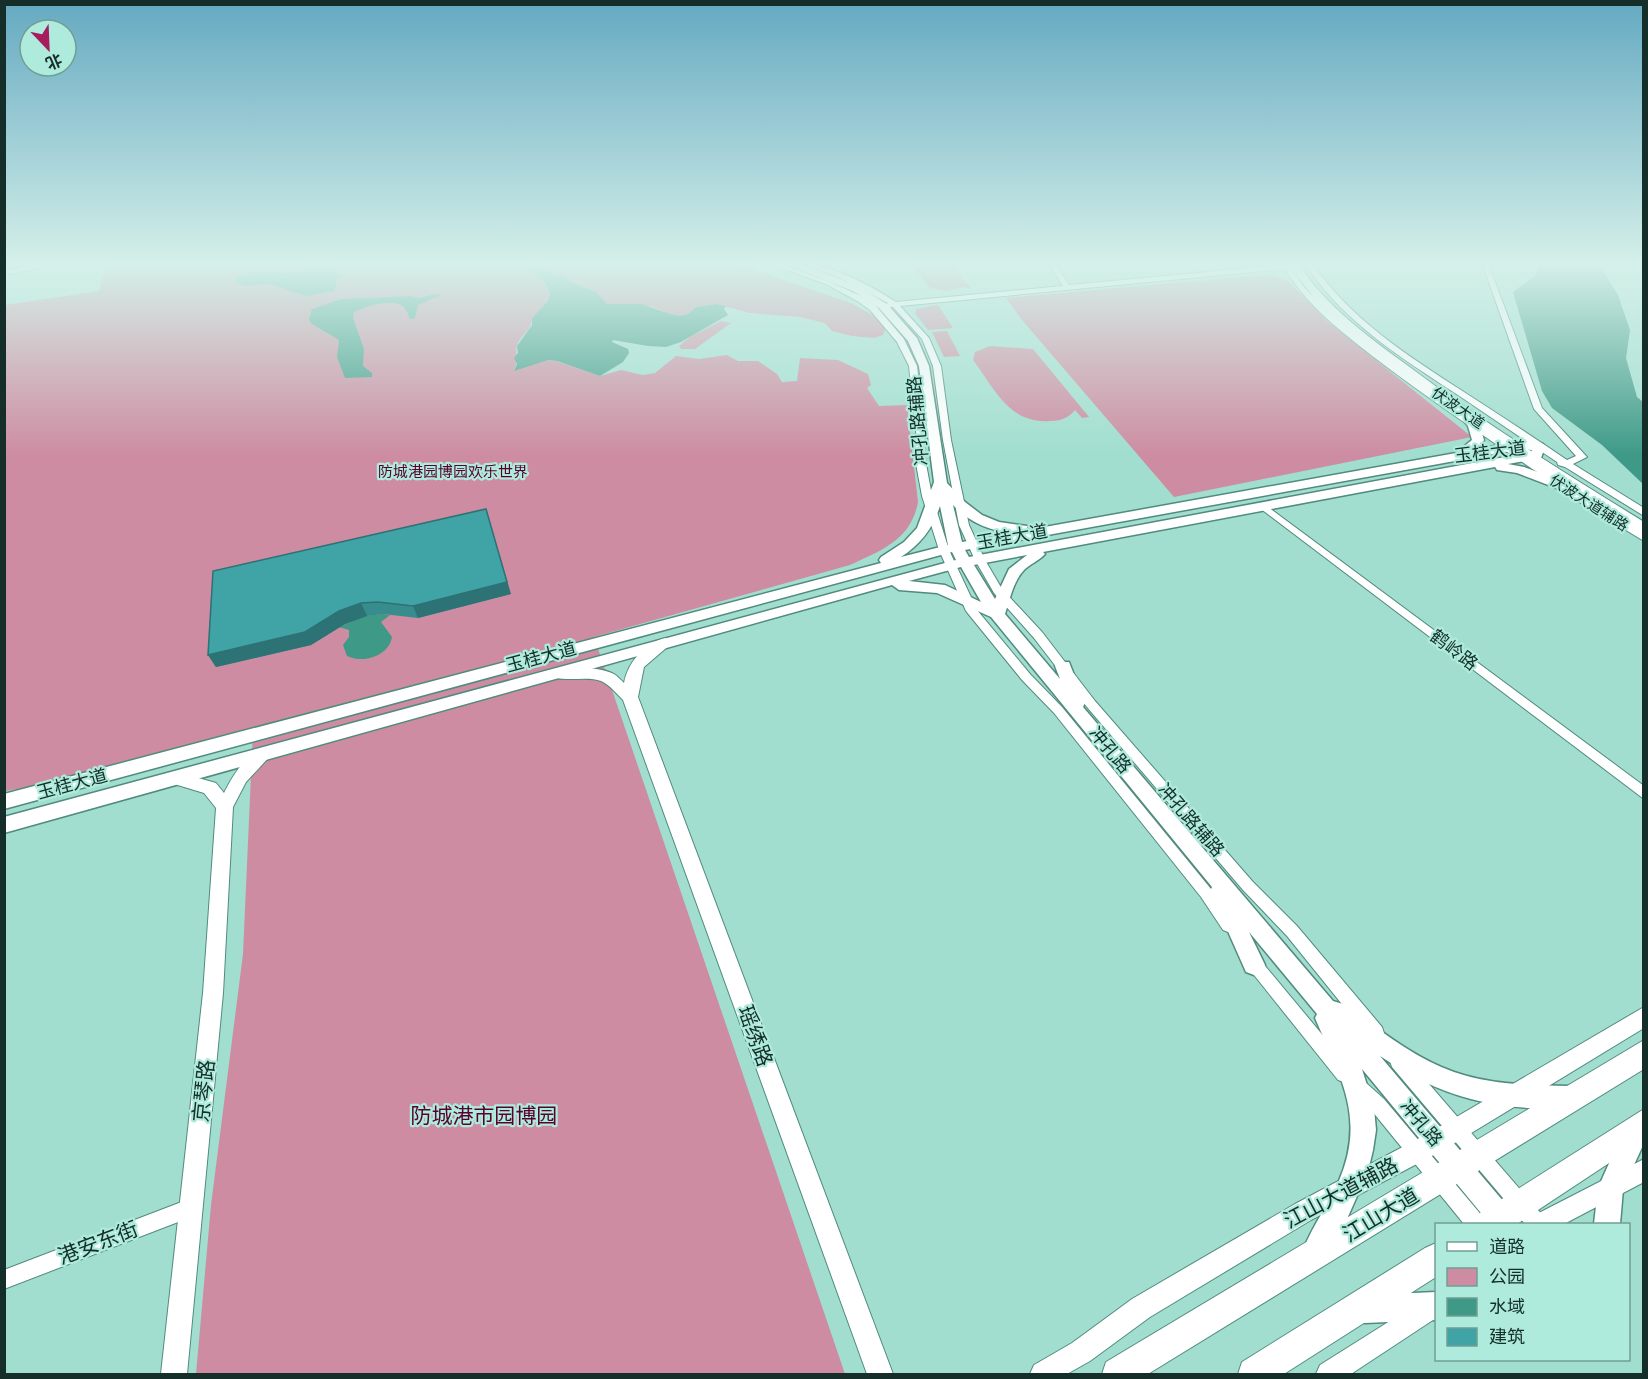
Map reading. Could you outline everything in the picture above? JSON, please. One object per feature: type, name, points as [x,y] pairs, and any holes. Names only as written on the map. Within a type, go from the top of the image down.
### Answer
[{"type":"main road","name":"冲孔路","points":[[902,327],[913,340],[922,359],[950,549],[958,564],[997,615],[1436,1141],[1510,1221]]},
{"type":"main road","points":[[913,340],[915,327]]},
{"type":"main road","name":"伏波大道","points":[[1351,327],[1417,382],[1644,529]]},
{"type":"main road","name":"伏波大道","points":[[1360,327],[1379,344],[1524,451],[1644,522]]},
{"type":"main road","points":[[916,393],[926,377]]},
{"type":"main road","points":[[1456,456],[1475,446],[1479,440],[1474,426],[1462,411]]},
{"type":"main road","name":"玉桂大道","points":[[4,802],[950,549],[1456,456],[1524,451]]},
{"type":"main road","name":"玉桂大道","points":[[4,825],[958,564],[1473,467],[1524,451]]},
{"type":"main road","points":[[1473,467],[1503,467],[1553,481],[1590,496]]},
{"type":"main road","points":[[940,480],[961,508],[986,524],[1010,529],[1048,530]]},
{"type":"main road","points":[[868,570],[899,554],[918,539],[926,528],[932,512],[940,480]]},
{"type":"main road","points":[[876,585],[917,585],[940,588],[968,599],[997,615],[1011,573],[1020,564],[1047,548]]},
{"type":"main road","points":[[735,605],[745,621]]},
{"type":"main road","points":[[543,657],[550,675]]},
{"type":"main road","points":[[1063,666],[1081,716]]},
{"type":"main road","points":[[34,817],[39,793]]},
{"type":"main road","points":[[1211,871],[1254,965]]},
{"type":"main road","points":[[1317,998],[1430,1073],[1471,1089],[1512,1096],[1570,1098]]},
{"type":"main road","points":[[1313,1256],[1351,1186],[1363,1147],[1363,1114],[1358,1087],[1317,998]]},
{"type":"main road","name":"江山大道","points":[[1118,1374],[1644,1053]]},
{"type":"main road","points":[[1607,1223],[1611,1188],[1641,1124]]},
{"type":"main road","points":[[1510,1221],[1641,1124]]},
{"type":"main road","points":[[1254,1374],[1435,1260]]},
{"type":"main road","points":[[1355,1310],[1435,1305]]},
{"type":"street","name":"冲孔路辅路","points":[[892,327],[913,366],[921,440],[918,453],[932,512],[950,549]]},
{"type":"street","name":"冲孔路辅路","points":[[917,327],[925,338],[937,366],[947,440],[964,525],[980,560],[1004,595],[1063,666],[1091,704],[1248,886],[1292,931],[1384,1044],[1436,1141]]},
{"type":"street","name":"伏波大道辅路","points":[[1369,327],[1524,451],[1553,481],[1644,538]]},
{"type":"street","points":[[1508,327],[1538,409],[1582,457],[1564,464]]},
{"type":"street","name":"伏波大道辅路","points":[[1417,382],[1474,426],[1524,451],[1564,464],[1644,513]]},
{"type":"street","name":"鹤岭路","points":[[1264,507],[1644,794]]},
{"type":"street","name":"冲孔路辅路","points":[[958,564],[972,611],[1026,677],[1058,710],[1206,893],[1254,965],[1344,1074],[1378,1105],[1436,1141]]},
{"type":"street","points":[[630,697],[633,669],[640,660],[665,643]]},
{"type":"street","points":[[550,675],[587,672],[608,677],[630,697]]},
{"type":"street","name":"瑶绣路","points":[[630,697],[880,1374]]},
{"type":"street","points":[[177,778],[210,788],[225,807],[240,778],[264,754]]},
{"type":"street","name":"京琴路","points":[[174,1374],[213,993],[225,807]]},
{"type":"street","name":"江山大道辅路","points":[[1043,1374],[1081,1352],[1141,1308],[1303,1212],[1436,1141],[1644,1017]]},
{"type":"street","points":[[1510,1221],[1611,1188],[1644,1170]]},
{"type":"street","name":"港安东街","points":[[4,1280],[192,1207]]},
{"type":"street","points":[[1329,1374],[1435,1306]]},
{"type":"green space","name":"防城港市园博园","points":[[5,327],[529,327],[517,345],[514,370],[547,360],[600,376],[621,370],[643,375],[655,373],[676,356],[699,359],[727,355],[738,361],[758,361],[777,374],[782,382],[797,381],[800,358],[838,360],[868,374],[871,385],[867,388],[879,406],[907,405],[918,502],[909,526],[902,535],[884,548],[850,565],[594,637],[845,1374],[196,1374],[211,1205],[243,954],[253,730],[55,783],[5,791]]},
{"type":"green space","points":[[709,327],[725,327],[695,349],[681,349],[679,346]]},
{"type":"green space","name":"防城港市园博园","points":[[829,327],[886,327],[883,335],[874,338],[832,331]]},
{"type":"green space","points":[[926,327],[953,328],[928,330]]},
{"type":"green space","points":[[1028,327],[1335,327],[1472,437],[1174,497]]},
{"type":"green space","points":[[947,331],[960,356],[944,357],[932,332]]},
{"type":"green space","points":[[990,346],[1033,349],[1089,417],[1082,418],[1075,410],[1061,420],[1036,420],[1013,411],[996,393],[973,360],[975,352]]},
{"type":"water","points":[[318,327],[356,327],[364,349],[363,366],[372,373],[372,377],[345,378],[337,357],[339,340]]},
{"type":"water","points":[[530,327],[706,327],[681,342],[666,347],[613,340],[612,342],[628,349],[629,353],[623,362],[600,376],[548,360],[514,371],[517,364],[514,358],[518,353],[517,346]]},
{"type":"water","points":[[1523,327],[1629,327],[1626,358],[1637,397],[1643,402],[1643,484],[1602,445],[1552,408],[1542,391]]},
{"type":"water","points":[[390,615],[381,622],[392,637],[386,649],[367,659],[347,656],[343,645],[349,637],[349,630],[339,627],[364,616]]},
{"type":"building","points":[[486,509],[507,582],[413,606],[378,602],[361,603],[339,611],[305,632],[208,655],[213,571]]},
{"type":"park label","name":"防城港园博园欢乐世界","points":[[453,472]]}]
